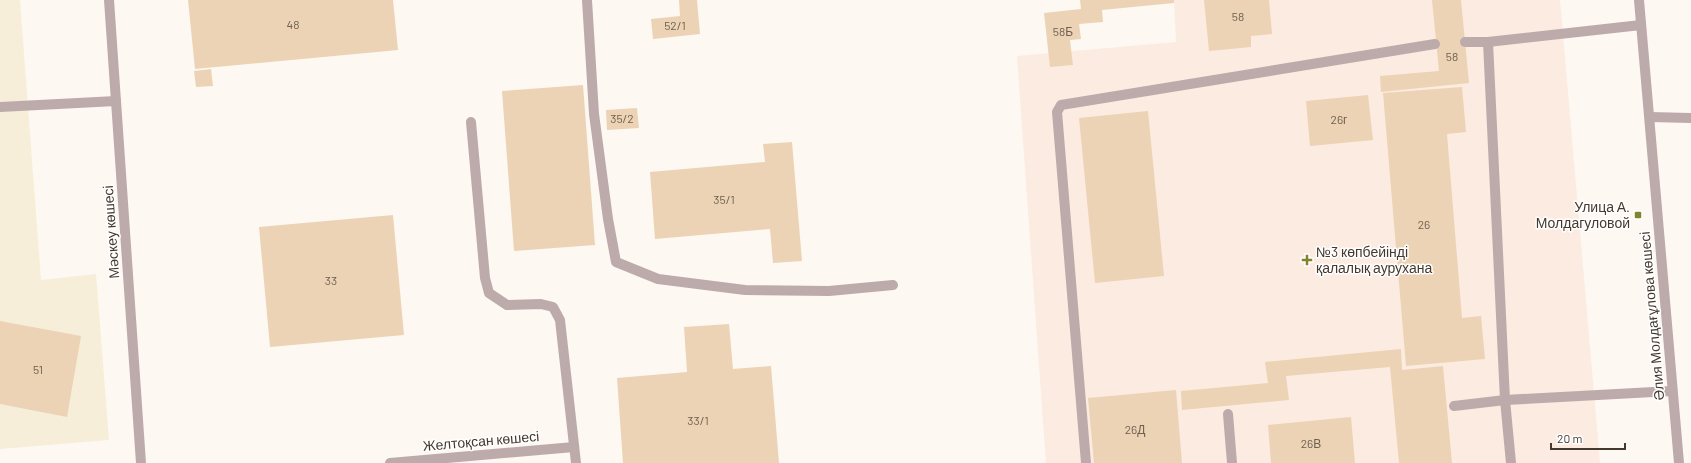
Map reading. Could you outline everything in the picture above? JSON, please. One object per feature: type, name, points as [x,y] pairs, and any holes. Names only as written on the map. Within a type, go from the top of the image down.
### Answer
[{"type":"street","name":"Мәскеу көшесі","points":[[109,0],[141,463]]},
{"type":"street","points":[[587,0],[594,114],[608,218],[616,262],[658,279],[745,290],[829,291],[893,286]]},
{"type":"street","name":"Әлия Молдағұлова көшесі","points":[[1639,0],[1679,463]]},
{"type":"street","points":[[1465,42],[1488,42],[1641,25]]},
{"type":"street","points":[[1488,42],[1505,400],[1511,463]]},
{"type":"street","points":[[1086,463],[1057,112],[1059,107],[1066,104],[1436,44]]},
{"type":"street","points":[[0,107],[116,101]]},
{"type":"street","points":[[1650,117],[1691,118]]},
{"type":"street","points":[[471,122],[485,278],[489,293],[507,305],[541,304],[553,307],[560,320],[576,463]]},
{"type":"street","points":[[1454,406],[1505,400],[1672,391]]},
{"type":"street","points":[[1228,414],[1232,463]]},
{"type":"street","name":"Желтоқсан көшесі","points":[[390,463],[574,447]]},
{"type":"shaded area","points":[[0,0],[20,0],[41,280],[96,274],[109,440],[0,449]]},
{"type":"shaded area","name":"№3 көпбейінді қалалық аурухана","points":[[1174,0],[1560,0],[1600,463],[1046,463],[1017,56],[1176,42]]},
{"type":"building","points":[[188,0],[393,0],[398,50],[195,69]]},
{"type":"building","points":[[679,0],[697,0],[700,34],[653,39],[651,19],[680,16]]},
{"type":"building","points":[[1080,0],[1174,0],[1174,3],[1102,10],[1103,22],[1079,24],[1081,39],[1070,40],[1073,65],[1050,67],[1044,13],[1081,9]]},
{"type":"building","points":[[1204,0],[1269,0],[1272,34],[1251,36],[1251,47],[1209,51]]},
{"type":"building","points":[[1432,0],[1461,0],[1469,83],[1381,92],[1380,76],[1439,71]]},
{"type":"building","points":[[211,69],[213,86],[196,87],[194,71]]},
{"type":"building","points":[[583,85],[595,245],[514,251],[502,91]]},
{"type":"building","points":[[1462,87],[1466,132],[1447,134],[1462,318],[1481,316],[1485,359],[1406,366],[1383,93]]},
{"type":"building","points":[[1368,95],[1373,140],[1310,146],[1306,101]]},
{"type":"building","points":[[637,108],[639,128],[607,130],[606,110]]},
{"type":"building","points":[[1148,111],[1164,276],[1095,283],[1079,118]]},
{"type":"building","points":[[792,142],[802,261],[773,263],[770,229],[655,239],[650,172],[765,162],[763,144]]},
{"type":"building","points":[[393,215],[404,335],[270,347],[259,227]]},
{"type":"building","points":[[0,321],[81,336],[67,417],[0,404]]},
{"type":"building","points":[[729,324],[733,369],[771,366],[779,463],[623,463],[617,378],[687,372],[684,327]]},
{"type":"building","points":[[1401,349],[1402,370],[1443,366],[1452,463],[1399,463],[1390,367],[1286,376],[1289,400],[1182,410],[1181,391],[1268,383],[1265,362]]},
{"type":"building","points":[[1176,390],[1182,463],[1094,463],[1088,398]]},
{"type":"building","points":[[1351,417],[1355,463],[1271,463],[1268,425]]},
{"type":"place","name":"Улица А. Молдагуловой","points":[[1638,215]]},
{"type":"place","name":"№3 көпбейінді қалалық аурухана","points":[[1307,260]]}]
